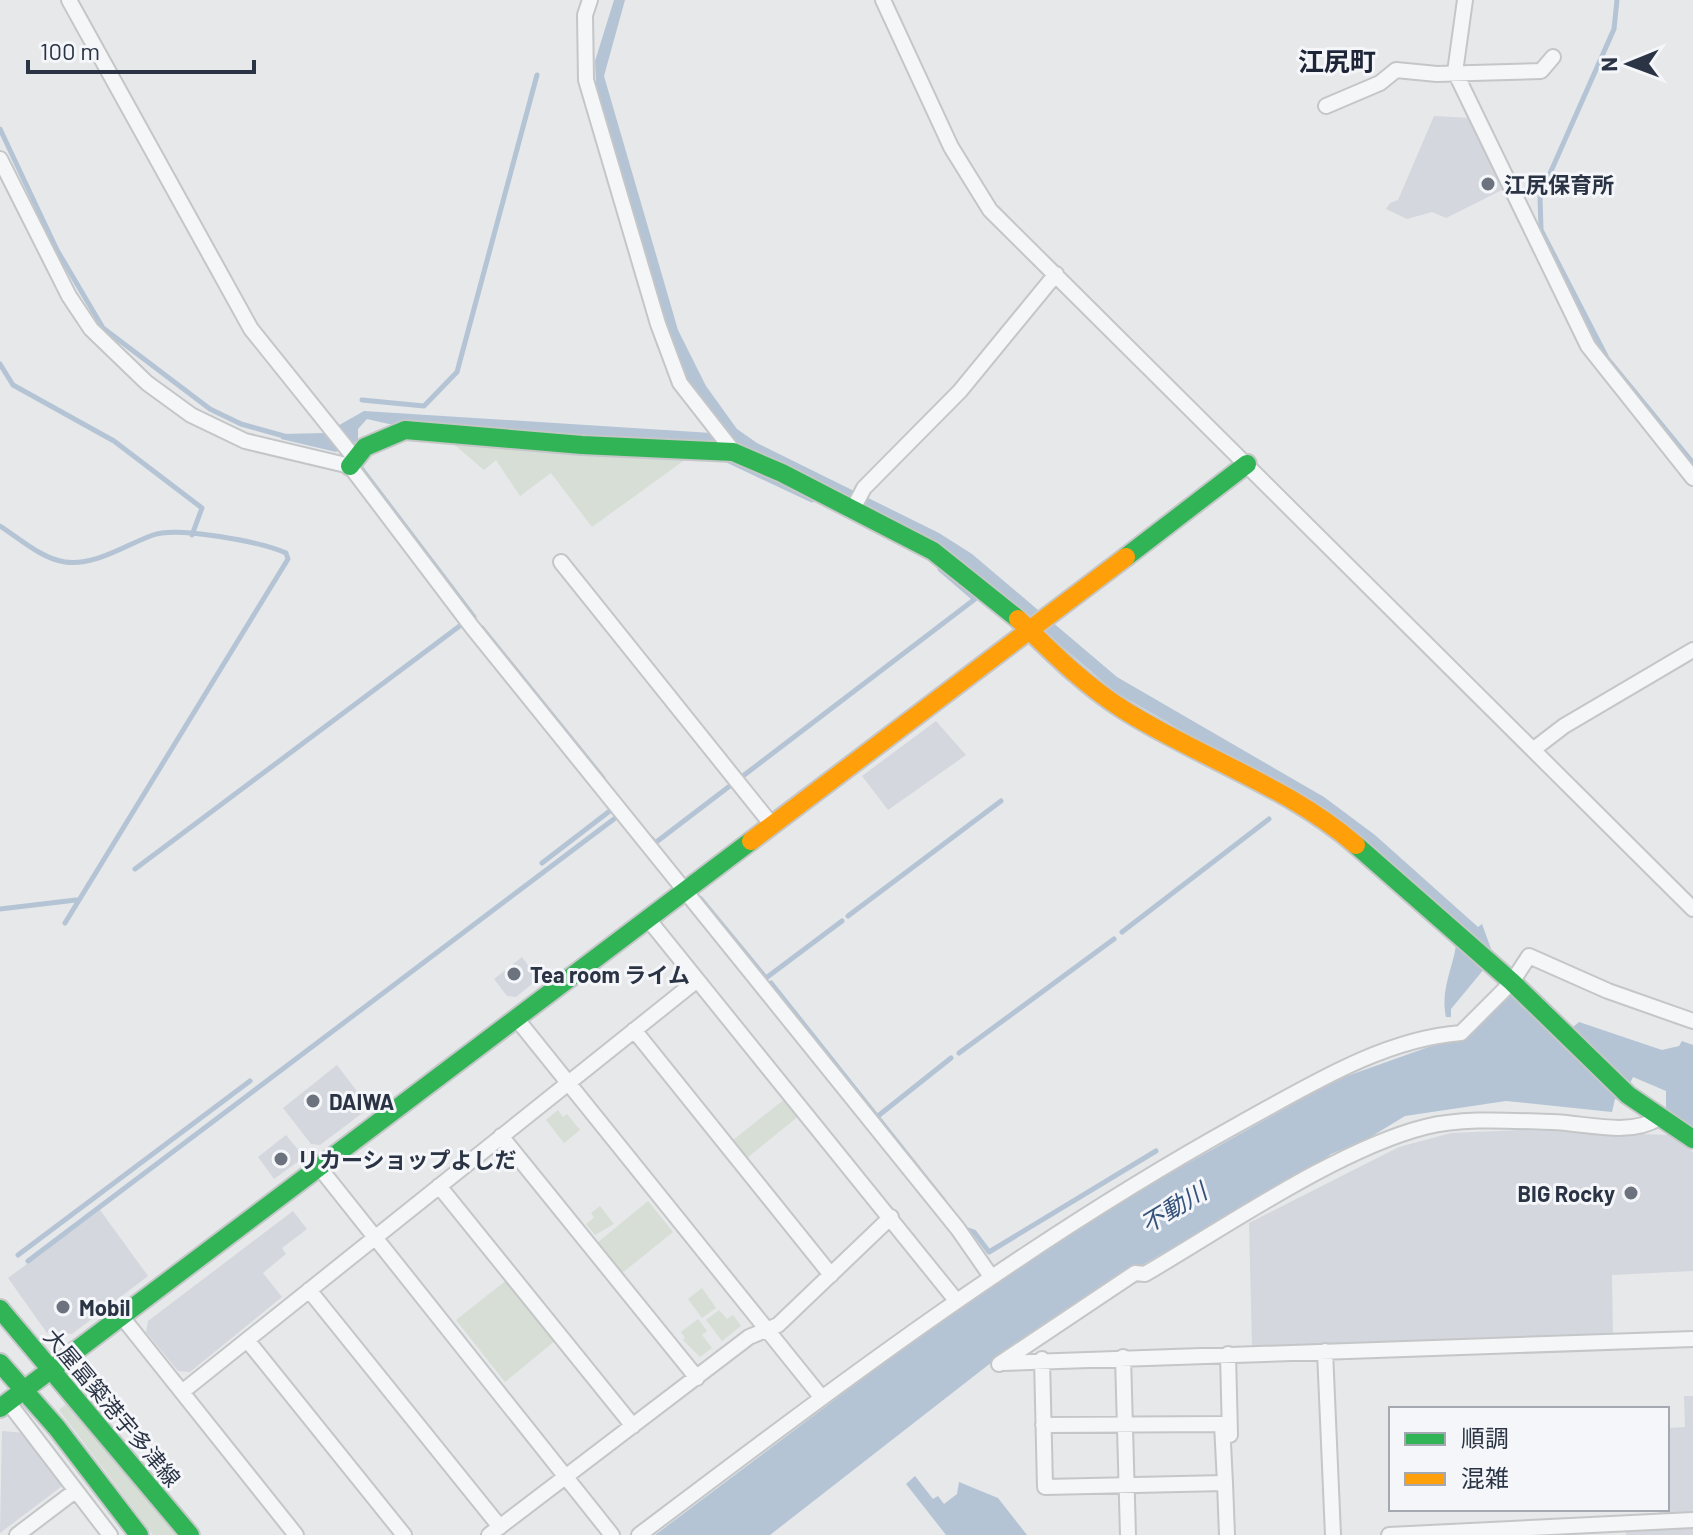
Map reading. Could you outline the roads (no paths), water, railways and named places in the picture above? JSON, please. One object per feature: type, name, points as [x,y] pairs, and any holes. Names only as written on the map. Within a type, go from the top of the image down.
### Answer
[{"type":"street","points":[[69,0],[251,329],[330,428],[472,627],[958,1229],[990,1275]]},
{"type":"street","points":[[590,0],[585,15],[586,80],[667,352],[680,383],[732,450]]},
{"type":"street","points":[[883,0],[951,147],[990,210],[1693,909]]},
{"type":"street","points":[[1465,0],[1455,72],[1588,346],[1693,478]]},
{"type":"street","points":[[1326,106],[1380,83],[1396,70],[1541,71],[1553,57]]},
{"type":"street","points":[[0,159],[69,296],[91,329],[147,383],[191,415],[245,441],[351,458],[390,433],[405,430],[582,445],[732,450],[857,501],[933,551],[1009,611],[1037,626],[1089,687],[1127,712],[1312,811],[1512,982],[1628,1095],[1693,1139]]},
{"type":"street","points":[[857,501],[960,391],[1056,274]]},
{"type":"street","points":[[110,1535],[4,1405],[1037,626],[1247,464]]},
{"type":"street","points":[[561,562],[772,825]]},
{"type":"street","points":[[1534,749],[1564,726],[1693,650]]},
{"type":"street","points":[[648,919],[955,1299]]},
{"type":"street","points":[[639,1535],[955,1299],[1119,1192],[1337,1072],[1427,1036],[1461,1033],[1512,982],[1529,956],[1608,991],[1693,1021]]},
{"type":"street","points":[[182,1392],[696,981]]},
{"type":"street","points":[[516,1018],[822,1398]]},
{"type":"street","points":[[634,1030],[831,1275]]},
{"type":"street","points":[[1659,1118],[1648,1125],[1613,1128],[1554,1122],[1456,1123],[1425,1127],[1389,1139],[1321,1172],[1145,1274],[1135,1273],[999,1364],[1042,1359],[1693,1339]]},
{"type":"street","points":[[501,1136],[697,1378]]},
{"type":"street","points":[[319,1167],[612,1535]]},
{"type":"street","points":[[439,1186],[633,1426]]},
{"type":"street","points":[[309,1290],[495,1531],[764,1329],[778,1325],[891,1217]]},
{"type":"street","name":"大屋冨築港宇多津線","points":[[0,1309],[190,1535]]},
{"type":"street","points":[[122,1317],[296,1535]]},
{"type":"street","points":[[247,1340],[404,1535]]},
{"type":"street","points":[[1325,1351],[1333,1535]]},
{"type":"street","points":[[1228,1354],[1235,1535]]},
{"type":"street","points":[[1123,1357],[1128,1535]]},
{"type":"street","points":[[1042,1359],[1045,1487],[1225,1483]]},
{"type":"street","points":[[0,1363],[57,1428],[139,1535]]},
{"type":"street","points":[[1043,1425],[1222,1424],[1227,1535]]},
{"type":"street","points":[[17,1535],[75,1491]]},
{"type":"street","points":[[1389,1535],[1693,1520]]},
{"type":"water","points":[[614,0],[625,0],[604,76],[678,330],[706,386],[737,429],[757,443],[939,533],[972,554],[1117,677],[1324,797],[1375,835],[1478,927],[1482,924],[1494,957],[1451,1009],[1451,1017],[1446,1017],[1444,1002],[1457,937],[1449,913],[1367,844],[1233,760],[1115,692],[969,567],[690,441],[389,424],[367,419],[358,429],[358,441],[336,452],[281,439],[281,434],[325,433],[364,411],[727,434],[689,383],[667,334],[596,85],[595,61]]},
{"type":"water","name":"不動川","points":[[1512,994],[1559,1039],[1579,1022],[1662,1050],[1679,1046],[1682,1041],[1693,1045],[1693,1130],[1666,1111],[1666,1091],[1633,1077],[1622,1100],[1615,1099],[1612,1112],[1506,1101],[1405,1116],[1364,1141],[1331,1154],[1314,1167],[1097,1291],[1001,1355],[770,1535],[655,1535],[954,1310],[1076,1226],[1336,1080],[1434,1045],[1462,1039]]},
{"type":"water","points":[[915,1476],[933,1499],[938,1496],[944,1504],[957,1494],[959,1482],[998,1498],[1027,1535],[946,1535],[906,1484]]},
{"type":"waterway","points":[[1617,0],[1614,29],[1540,196],[1541,230],[1607,358],[1693,463]]},
{"type":"waterway","points":[[362,400],[424,406],[457,372],[537,75]]},
{"type":"waterway","points":[[0,129],[57,250],[103,328],[210,409],[241,424],[284,436]]},
{"type":"waterway","points":[[0,364],[13,385],[114,441],[202,508],[192,535]]},
{"type":"waterway","points":[[727,460],[812,500]]},
{"type":"waterway","points":[[361,468],[474,617]]},
{"type":"waterway","points":[[0,526],[39,552],[65,562],[88,561],[153,535],[181,532],[258,544],[286,553],[288,559],[65,923]]},
{"type":"waterway","points":[[652,839],[655,843],[975,599],[940,569]]},
{"type":"waterway","points":[[135,869],[461,625]]},
{"type":"waterway","points":[[482,628],[603,778]]},
{"type":"waterway","points":[[848,916],[1001,801]]},
{"type":"waterway","points":[[542,863],[611,810]]},
{"type":"waterway","points":[[28,1261],[614,819]]},
{"type":"waterway","points":[[1122,932],[1269,819]]},
{"type":"waterway","points":[[701,899],[766,978],[842,921]]},
{"type":"waterway","points":[[0,909],[76,900]]},
{"type":"waterway","points":[[959,1053],[1114,939]]},
{"type":"waterway","points":[[771,983],[944,1201]]},
{"type":"waterway","points":[[878,1116],[951,1058]]},
{"type":"waterway","points":[[18,1255],[250,1081]]},
{"type":"waterway","points":[[968,1230],[974,1232],[989,1252],[1156,1151]]},
{"type":"place","name":"江尻保育所","points":[[1488,184]]},
{"type":"place","name":"Tea room ライム","points":[[514,974]]},
{"type":"place","name":"DAIWA","points":[[313,1101]]},
{"type":"place","name":"リカーショップよしだ","points":[[281,1159]]},
{"type":"place","name":"BIG Rocky","points":[[1631,1193]]},
{"type":"place","name":"Mobil","points":[[63,1307]]},
{"type":"district","name":"江尻町","points":[[1337,60]]}]
